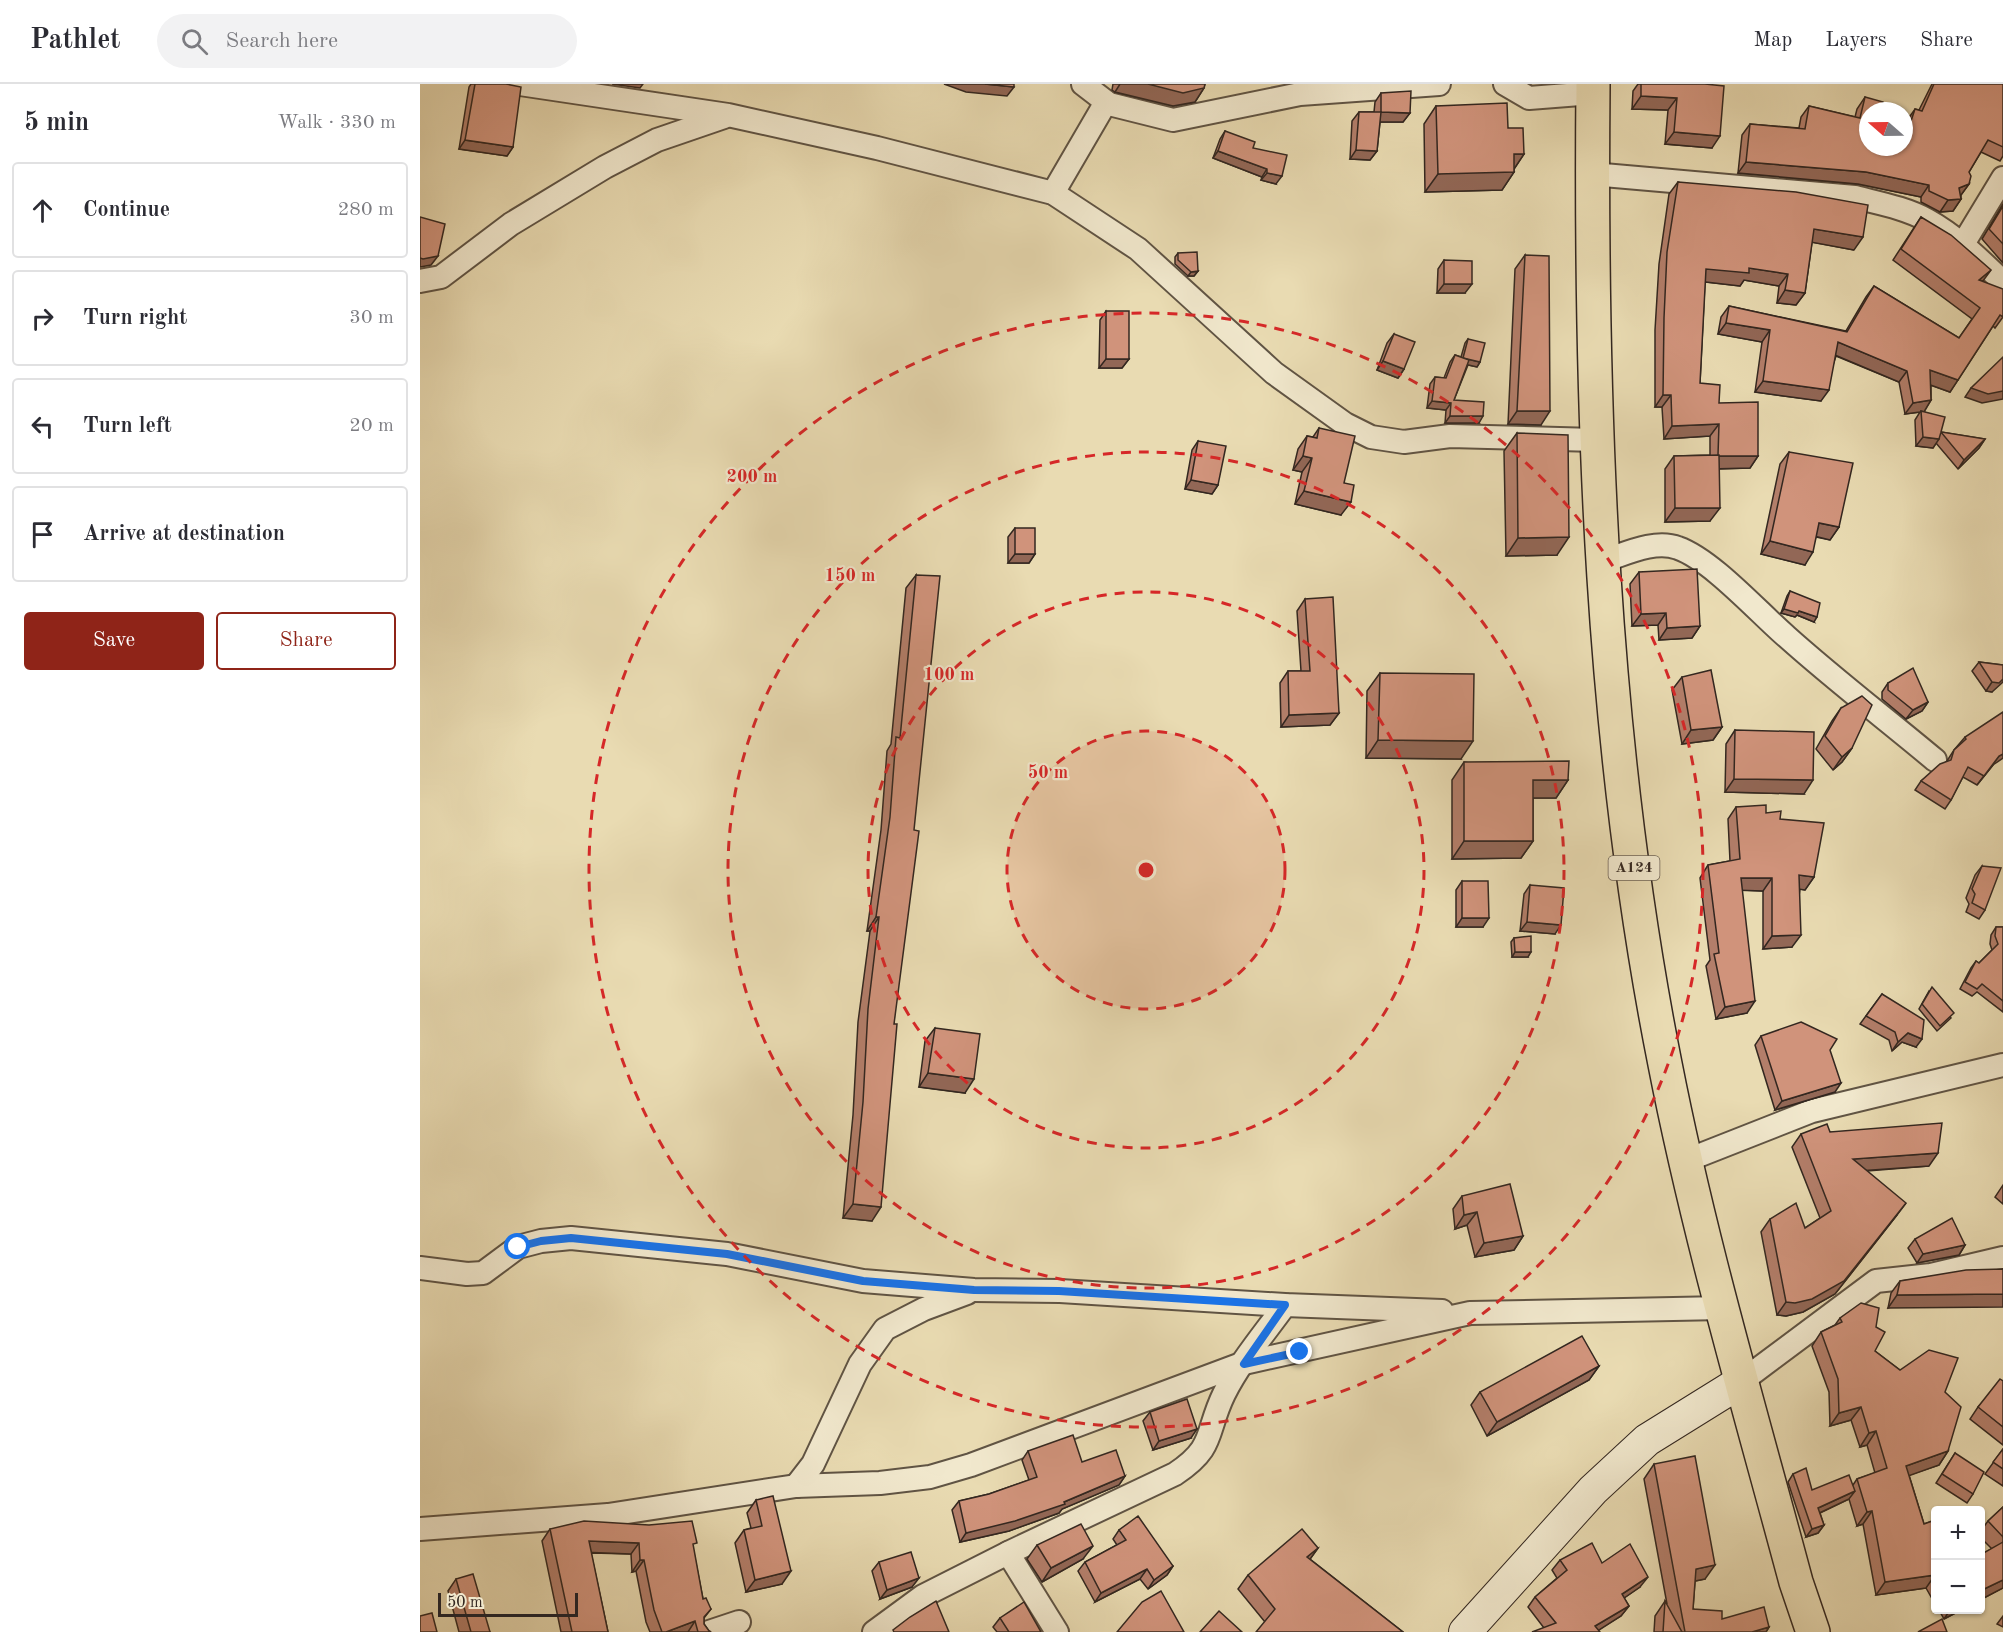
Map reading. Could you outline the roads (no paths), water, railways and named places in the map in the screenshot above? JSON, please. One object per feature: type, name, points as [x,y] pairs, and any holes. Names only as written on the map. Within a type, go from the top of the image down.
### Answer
[{"type":"highway","name":"A124","points":[[1593,89],[1595,441],[1612,689],[1642,932],[1664,1061],[1685,1161],[1796,1582],[1813,1632]]},
{"type":"street","points":[[520,84],[548,86],[728,116],[877,148],[1053,193],[1138,249],[1274,373],[1345,424],[1371,437],[1404,442],[1450,436],[1595,441]]},
{"type":"street","points":[[1083,84],[1106,102],[1164,119],[1184,120],[1236,106],[1300,94],[1439,84]]},
{"type":"street","points":[[1505,84],[1529,98],[1593,89]]},
{"type":"street","points":[[1053,193],[1106,102]]},
{"type":"street","points":[[420,281],[441,278],[511,224],[605,167],[657,140],[728,116]]},
{"type":"street","points":[[1592,174],[1855,197],[1925,219],[1963,244],[2003,282]]},
{"type":"street","points":[[1963,244],[2003,178]]},
{"type":"street","points":[[1603,561],[1663,545],[1677,547],[1692,555],[1753,604],[1815,662],[1935,760]]},
{"type":"street","points":[[1685,1161],[1812,1111],[2003,1065]]},
{"type":"street","points":[[420,1268],[467,1274],[483,1273],[518,1247],[541,1241],[571,1238],[727,1254],[863,1281],[974,1290],[1059,1291],[1285,1305],[1470,1313],[1723,1308]]},
{"type":"street","points":[[1465,1632],[1593,1490],[1647,1440],[1742,1381],[1876,1281],[1931,1275],[2003,1258]]},
{"type":"street","points":[[796,1486],[813,1464],[860,1364],[885,1329],[924,1309],[974,1290]]},
{"type":"street","points":[[874,1632],[923,1596],[1175,1474],[1195,1461],[1206,1445],[1224,1395],[1285,1305]]},
{"type":"street","points":[[420,1529],[608,1515],[796,1486],[879,1483],[930,1477],[971,1465],[1244,1364],[1470,1313]]},
{"type":"street","points":[[1008,1553],[1057,1632]]},
{"type":"street","points":[[709,1632],[739,1622]]}]
